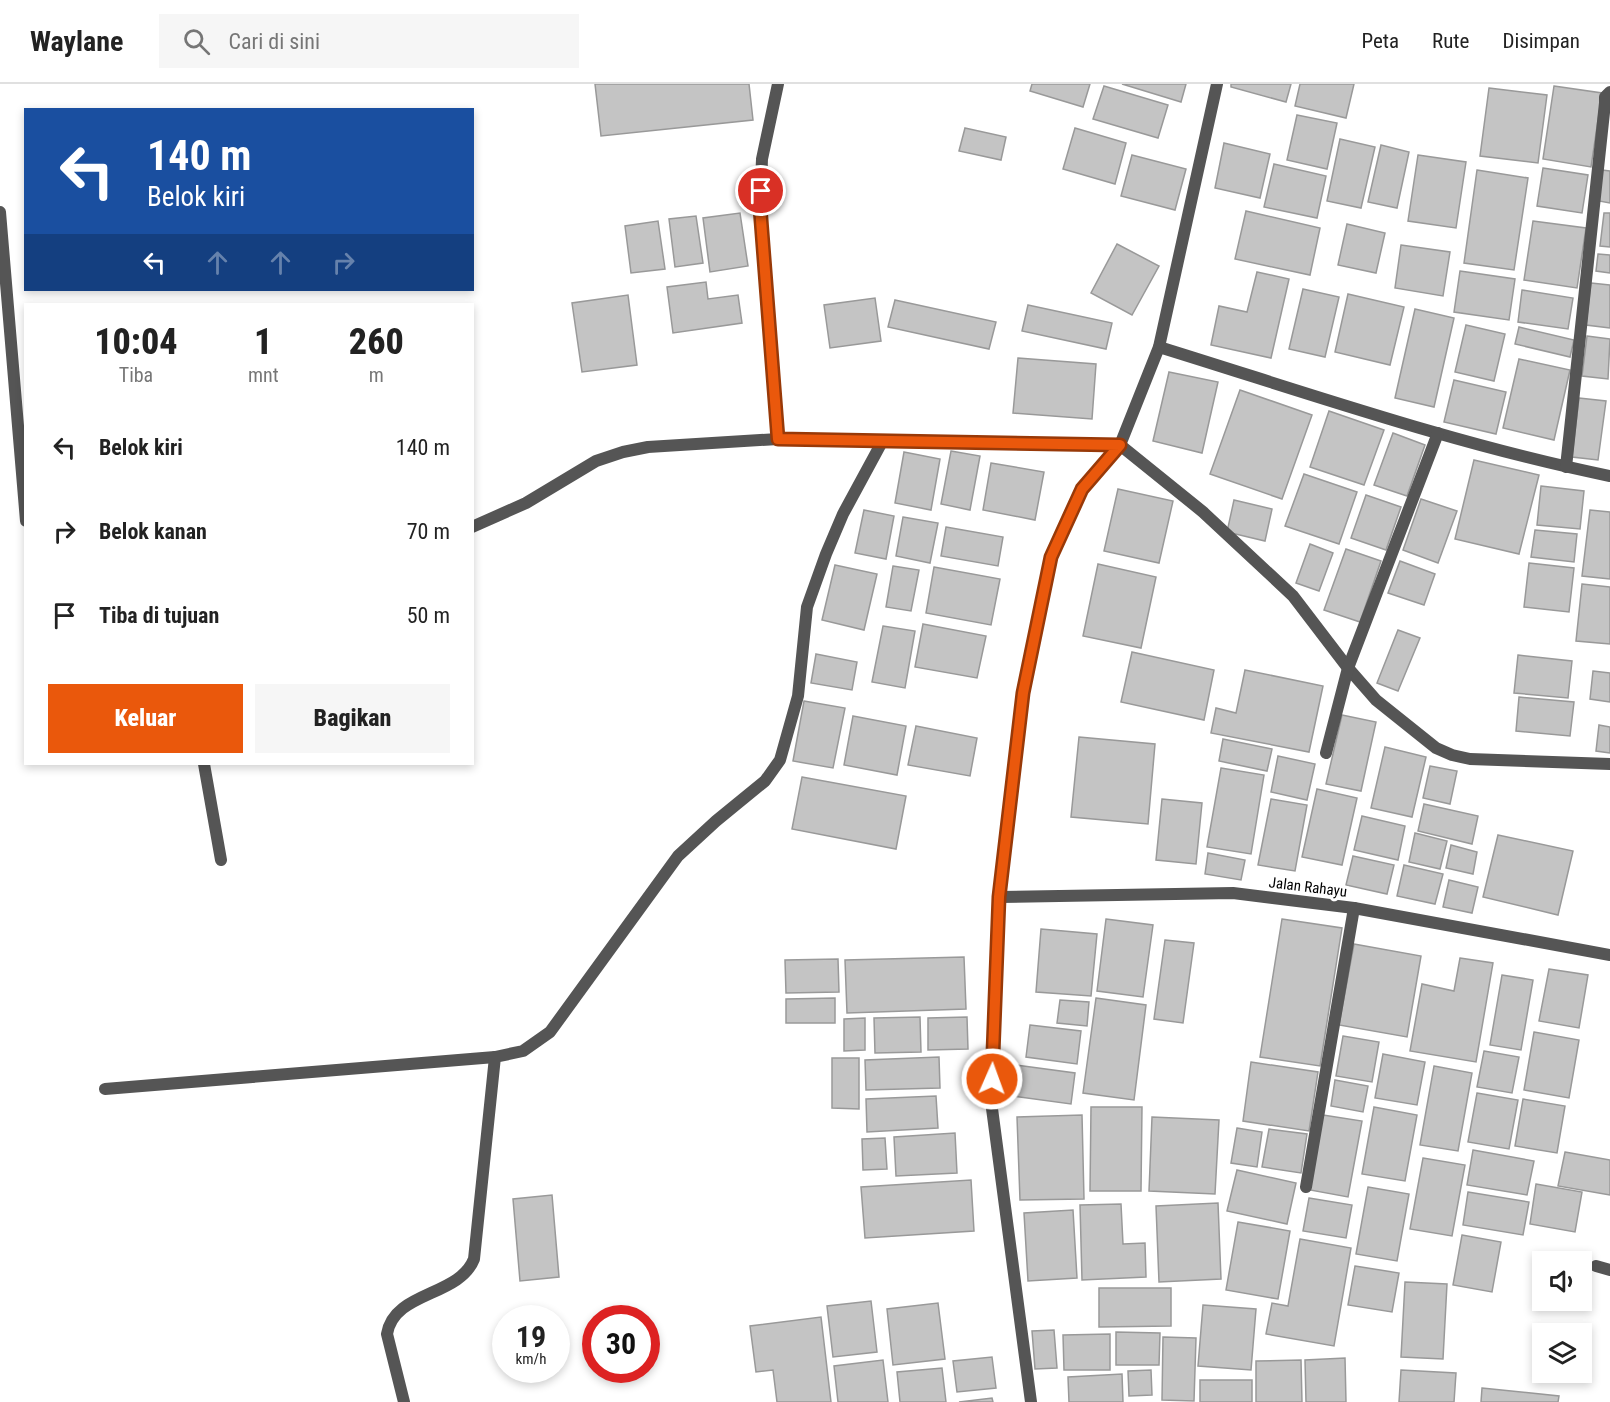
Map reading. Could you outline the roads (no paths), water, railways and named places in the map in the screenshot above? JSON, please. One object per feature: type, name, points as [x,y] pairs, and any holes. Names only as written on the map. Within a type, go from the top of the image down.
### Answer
[{"type":"street","points":[[778,84],[762,159],[760,207],[778,439]]},
{"type":"street","points":[[1031,1402],[991,1101],[999,897],[1023,693],[1051,557],[1082,489],[1120,445],[1159,347],[1217,84]]},
{"type":"street","points":[[1566,467],[1605,97],[1610,92]]},
{"type":"street","points":[[0,212],[24,497]]},
{"type":"street","points":[[1159,347],[1438,433],[1566,467],[1610,476]]},
{"type":"street","points":[[1326,753],[1348,668],[1438,433]]},
{"type":"street","points":[[474,526],[526,503],[596,460],[648,447],[778,439],[1120,445],[1203,512],[1293,596],[1348,668],[1376,700],[1436,748],[1470,759],[1610,764]]},
{"type":"street","points":[[105,1089],[495,1057],[523,1051],[550,1032],[678,856],[765,781],[780,760],[798,696],[807,608],[843,514],[882,442]]},
{"type":"street","points":[[204,765],[221,860]]},
{"type":"street","name":"Jalan Rahayu","points":[[999,897],[1233,893],[1354,908],[1610,954]]},
{"type":"street","points":[[1306,1187],[1354,908]]},
{"type":"street","points":[[404,1402],[387,1334],[388,1325],[393,1317],[406,1307],[462,1276],[471,1267],[474,1259],[495,1057]]},
{"type":"street","points":[[1596,1266],[1610,1270]]}]
